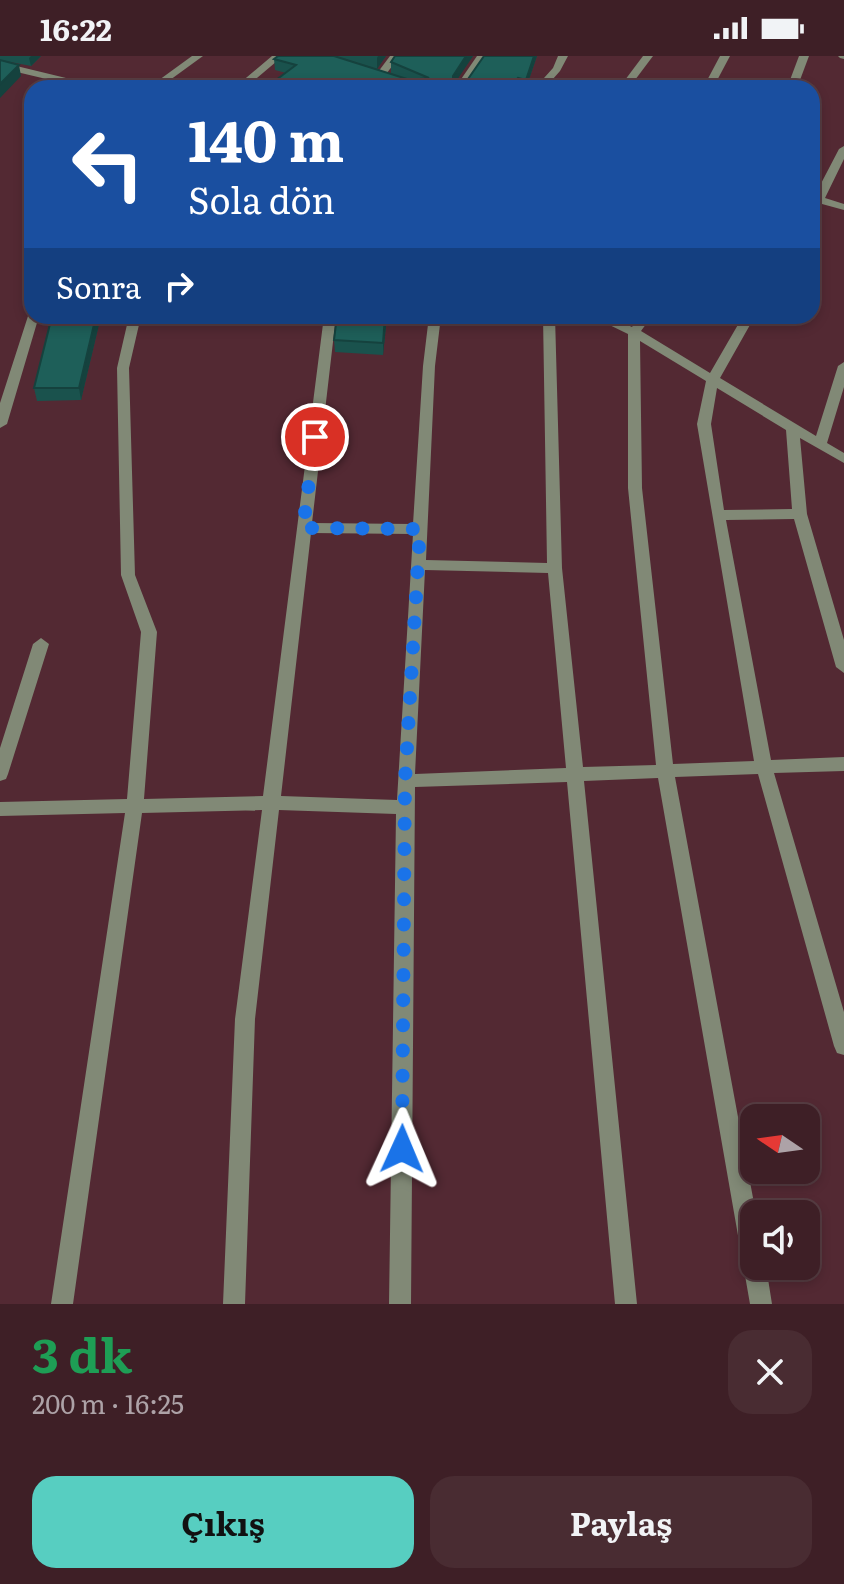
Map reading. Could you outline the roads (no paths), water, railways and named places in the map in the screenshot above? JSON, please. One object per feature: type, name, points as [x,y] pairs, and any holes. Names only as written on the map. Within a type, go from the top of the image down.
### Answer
[{"type":"street","points":[[164,80],[198,56]]},
{"type":"street","points":[[249,80],[278,56]]},
{"type":"street","points":[[380,76],[395,56]]},
{"type":"street","points":[[466,80],[482,56]]},
{"type":"street","points":[[547,80],[563,56]]},
{"type":"street","points":[[630,80],[648,56]]},
{"type":"street","points":[[712,80],[725,56]]},
{"type":"street","points":[[795,80],[804,56]]},
{"type":"street","points":[[0,65],[63,80]]},
{"type":"street","points":[[365,71],[394,80]]},
{"type":"street","points":[[820,194],[839,170],[844,149]]},
{"type":"street","points":[[820,200],[844,207]]},
{"type":"street","points":[[0,424],[31,324]]},
{"type":"street","points":[[62,1304],[135,804],[149,632],[128,575],[123,368],[133,324]]},
{"type":"street","points":[[234,1304],[245,1019],[329,324]]},
{"type":"street","points":[[400,1304],[405,781],[434,324]]},
{"type":"street","points":[[549,324],[555,568],[626,1304]]},
{"type":"street","points":[[616,324],[634,332],[844,459]]},
{"type":"street","points":[[640,324],[634,332],[635,488],[665,771],[742,1200]]},
{"type":"street","points":[[744,324],[712,381],[704,424],[764,767],[844,1046]]},
{"type":"street","points":[[820,445],[844,366]]},
{"type":"street","points":[[792,430],[800,514],[844,667]]},
{"type":"street","points":[[718,515],[800,514]]},
{"type":"street","points":[[303,528],[420,529]]},
{"type":"street","points":[[417,565],[555,568]]},
{"type":"street","points":[[0,774],[41,644]]},
{"type":"street","points":[[405,781],[844,764]]},
{"type":"street","points":[[0,809],[271,803],[405,807]]},
{"type":"street","points":[[757,1280],[761,1304]]}]
